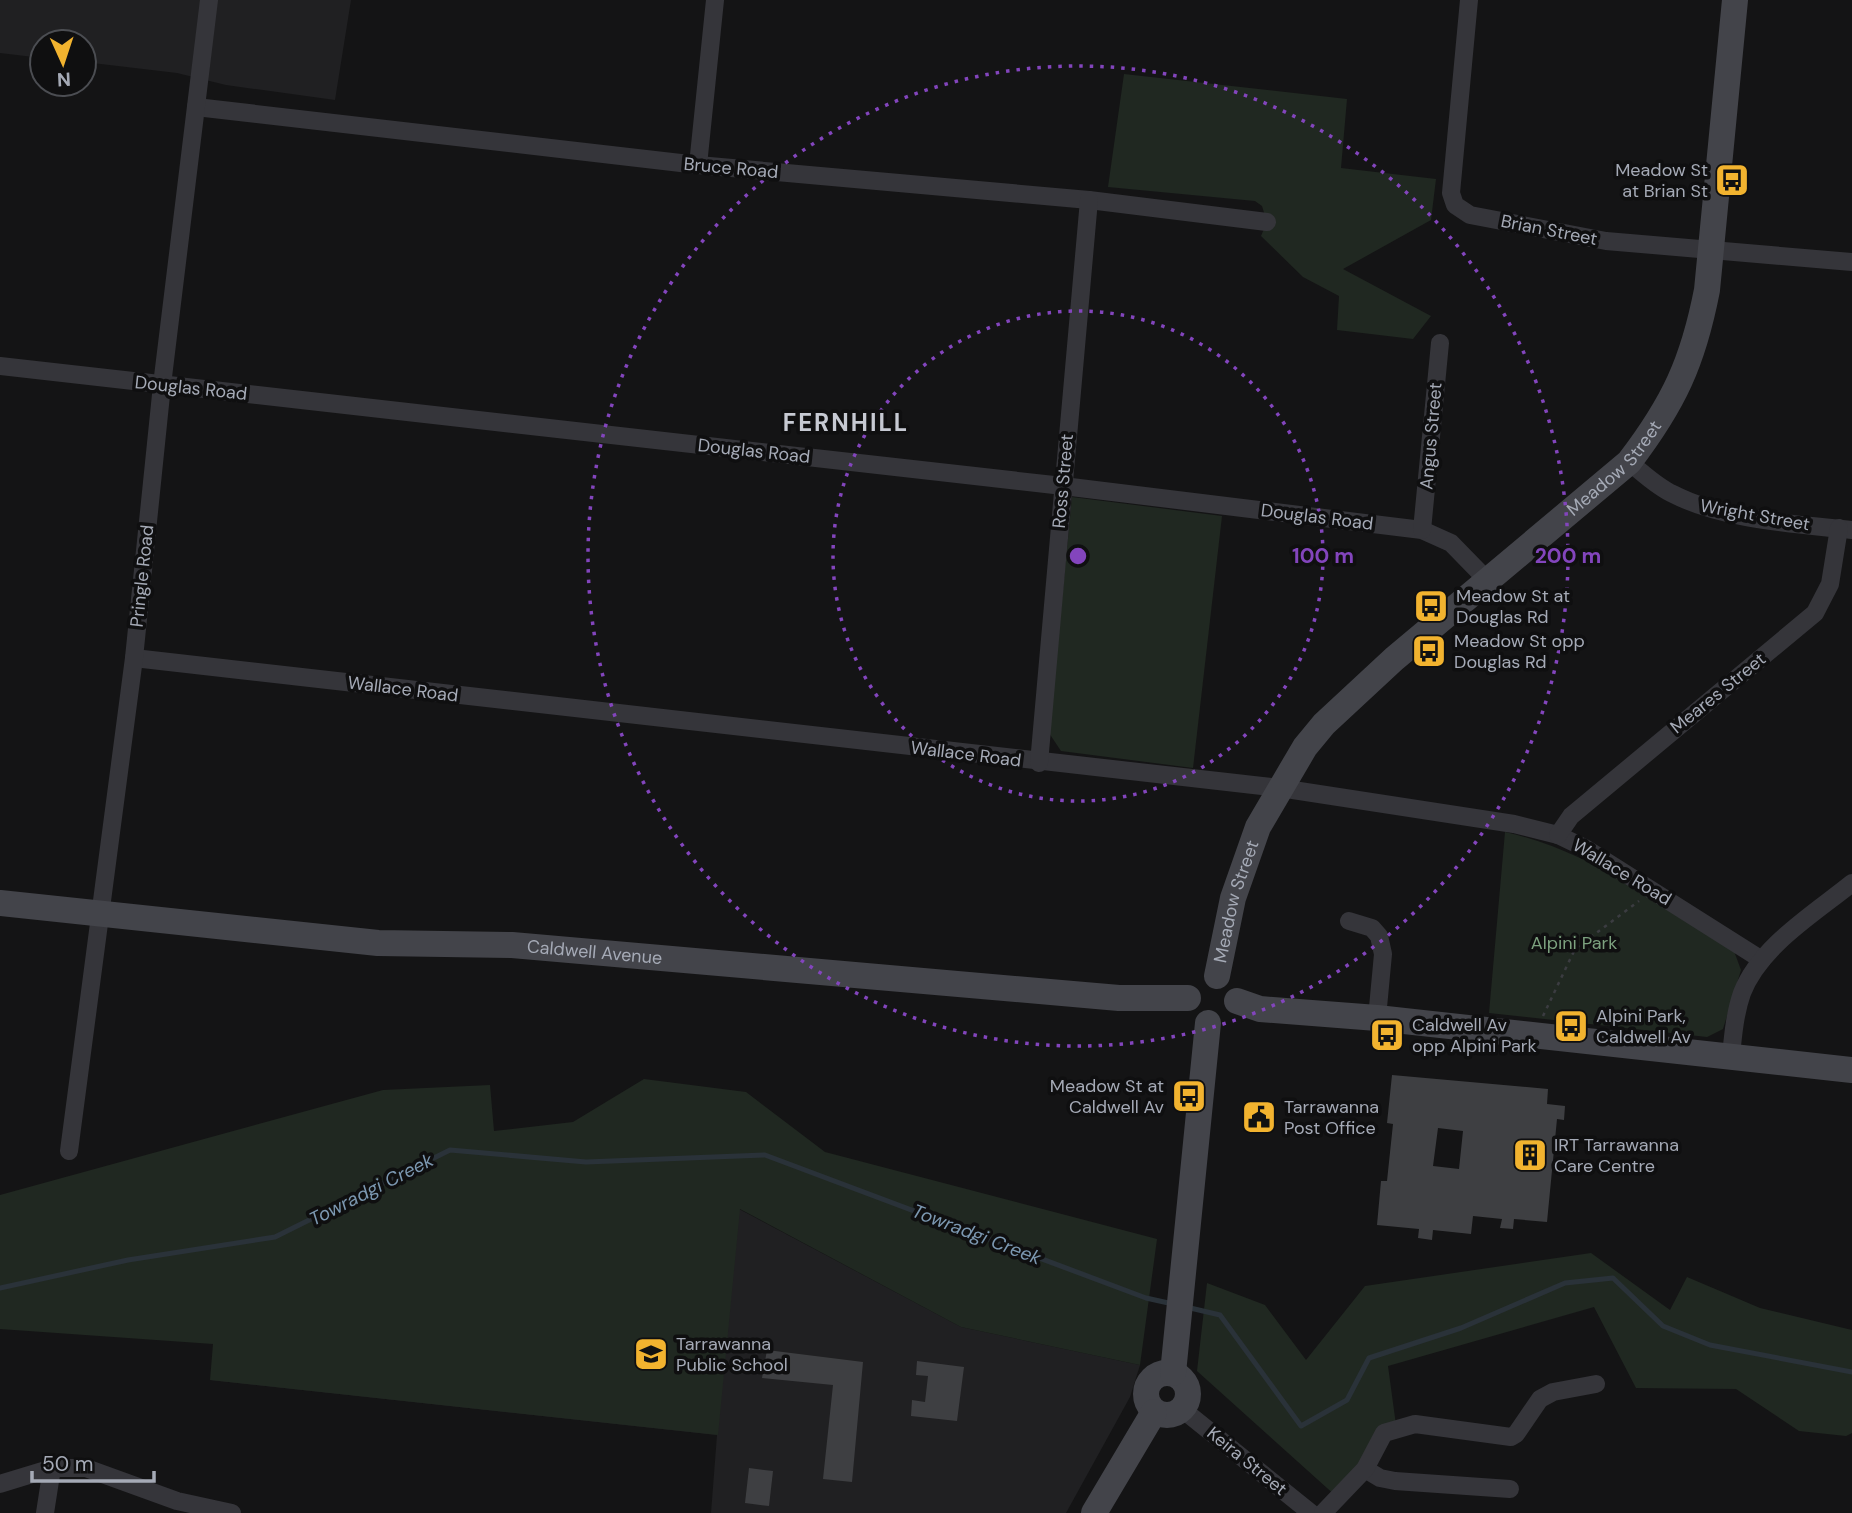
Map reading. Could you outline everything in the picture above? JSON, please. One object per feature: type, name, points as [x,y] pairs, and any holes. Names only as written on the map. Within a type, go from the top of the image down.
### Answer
[{"type":"main road","name":"Meadow Street","points":[[1217,976],[1233,898],[1258,827],[1305,747],[1350,697],[1629,462],[1656,427],[1690,362],[1707,290],[1735,0]]},
{"type":"main road","name":"Caldwell Avenue","points":[[0,903],[378,943],[512,944],[1119,998],[1188,998]]},
{"type":"main road","points":[[1217,976],[1230,982],[1237,1002],[1233,1013],[1225,1021],[1208,1023],[1193,1014],[1188,998],[1196,982],[1217,976]]},
{"type":"main road","points":[[1237,1002],[1260,1009],[1377,1018],[1852,1070]]},
{"type":"main road","points":[[1172,1373],[1208,1023]]},
{"type":"main road","points":[[1172,1373],[1187,1387],[1188,1400],[1182,1409],[1167,1416],[1154,1412],[1146,1400],[1147,1385],[1158,1374],[1172,1373]]},
{"type":"main road","points":[[1094,1513],[1154,1412]]},
{"type":"street","name":"Pringle Road","points":[[69,1151],[134,658],[162,384],[209,0]]},
{"type":"street","points":[[698,165],[715,0]]},
{"type":"street","name":"Brian Street","points":[[1469,0],[1451,194],[1455,205],[1470,215],[1568,235],[1852,262]]},
{"type":"street","name":"Bruce Road","points":[[196,107],[698,165],[1089,200],[1267,222]]},
{"type":"street","name":"Ross Street","points":[[1040,763],[1089,200]]},
{"type":"street","name":"Angus Street","points":[[1422,530],[1440,343]]},
{"type":"street","name":"Douglas Road","points":[[0,366],[1063,486],[1422,530],[1451,543],[1489,582]]},
{"type":"street","name":"Wright Street","points":[[1629,462],[1670,493],[1692,503],[1723,512],[1845,529]]},
{"type":"street","name":"Meares Street","points":[[1558,835],[1571,816],[1815,613],[1830,584],[1845,529]]},
{"type":"street","name":"Wallace Road","points":[[134,658],[1040,763],[1280,788],[1514,824],[1558,835],[1584,848],[1762,960]]},
{"type":"street","points":[[1731,1056],[1742,994],[1762,960],[1852,883]]},
{"type":"street","points":[[1349,921],[1372,928],[1382,944],[1377,1018]]},
{"type":"street","points":[[1323,1513],[1365,1469],[1384,1433],[1415,1424],[1511,1437],[1517,1434],[1540,1399],[1553,1392],[1596,1384]]},
{"type":"street","name":"Keira Street","points":[[1182,1409],[1311,1513]]},
{"type":"street","points":[[45,1513],[60,1467]]},
{"type":"street","points":[[0,1485],[60,1467],[86,1468],[177,1501],[232,1513]]},
{"type":"street","points":[[1365,1469],[1380,1478],[1395,1481],[1510,1489]]},
{"type":"path","points":[[1546,1009],[1575,949],[1635,904]]},
{"type":"shaded area","points":[[0,0],[351,0],[335,100],[226,85],[177,73],[98,64],[98,28],[28,28],[28,56],[0,53]]},
{"type":"shaded area","name":"Tarrawanna Public School","points":[[739,1209],[961,1327],[1140,1365],[1130,1397],[1066,1513],[711,1513],[717,1435],[210,1380]]},
{"type":"green space","points":[[1124,74],[1347,99],[1341,168],[1436,179],[1431,220],[1343,269],[1431,316],[1413,339],[1337,330],[1339,296],[1303,277],[1261,236],[1267,222],[1262,206],[1255,201],[1108,187]]},
{"type":"green space","points":[[1072,497],[1222,516],[1193,768],[1061,751],[1049,733]]},
{"type":"green space","name":"Alpini Park","points":[[1505,832],[1567,852],[1596,866],[1652,898],[1734,951],[1741,970],[1723,1029],[1707,1037],[1489,1013]]},
{"type":"green space","points":[[644,1079],[746,1092],[825,1152],[1157,1239],[1140,1365],[961,1327],[740,1209],[718,1435],[210,1380],[213,1344],[0,1329],[0,1195],[383,1090],[490,1085],[494,1131],[573,1122]]},
{"type":"green space","points":[[1591,1253],[1670,1310],[1687,1277],[1760,1308],[1852,1330],[1852,1433],[1846,1436],[1799,1431],[1736,1389],[1636,1388],[1594,1307],[1388,1366],[1396,1425],[1337,1497],[1197,1371],[1207,1283],[1265,1305],[1306,1360],[1365,1286]]},
{"type":"building","name":"IRT Tarrawanna Care Centre","points":[[1392,1075],[1548,1089],[1547,1104],[1565,1106],[1564,1120],[1557,1119],[1547,1222],[1514,1219],[1513,1229],[1500,1228],[1502,1219],[1473,1216],[1471,1234],[1433,1230],[1432,1240],[1418,1238],[1419,1229],[1377,1225],[1381,1181],[1387,1181],[1393,1124],[1387,1123]],"holes":[[[1438,1128],[1463,1131],[1459,1169],[1433,1166]]]},
{"type":"building","points":[[767,1350],[863,1362],[852,1482],[823,1479],[833,1385],[762,1378]]},
{"type":"building","points":[[917,1361],[964,1367],[957,1421],[911,1416],[912,1400],[925,1402],[928,1376],[916,1375]]},
{"type":"building","points":[[749,1468],[773,1471],[769,1506],[745,1503]]},
{"type":"waterway","name":"Towradgi Creek","points":[[0,1288],[128,1260],[275,1237],[450,1150],[586,1162],[765,1155],[1146,1298],[1173,1304]]},
{"type":"waterway","name":"Towradgi Creek","points":[[1186,1307],[1220,1315],[1301,1426],[1347,1400],[1369,1358],[1461,1328],[1565,1283],[1613,1278],[1663,1326],[1710,1345],[1852,1372]]},
{"type":"place","name":"Meadow St at Brian St","points":[[1732,180]]},
{"type":"place","name":"Meadow St at Douglas Rd","points":[[1431,606]]},
{"type":"place","name":"Meadow St opp Douglas Rd","points":[[1429,651]]},
{"type":"place","name":"Alpini Park, Caldwell Av","points":[[1571,1026]]},
{"type":"place","name":"Caldwell Av opp Alpini Park","points":[[1387,1035]]},
{"type":"place","name":"Meadow St at Caldwell Av","points":[[1189,1096]]},
{"type":"place","name":"Tarrawanna Post Office","points":[[1259,1117]]},
{"type":"place","name":"IRT Tarrawanna Care Centre","points":[[1530,1155]]},
{"type":"place","name":"Tarrawanna Public School","points":[[651,1354]]},
{"type":"district","name":"FERNHILL","points":[[846,423]]}]
